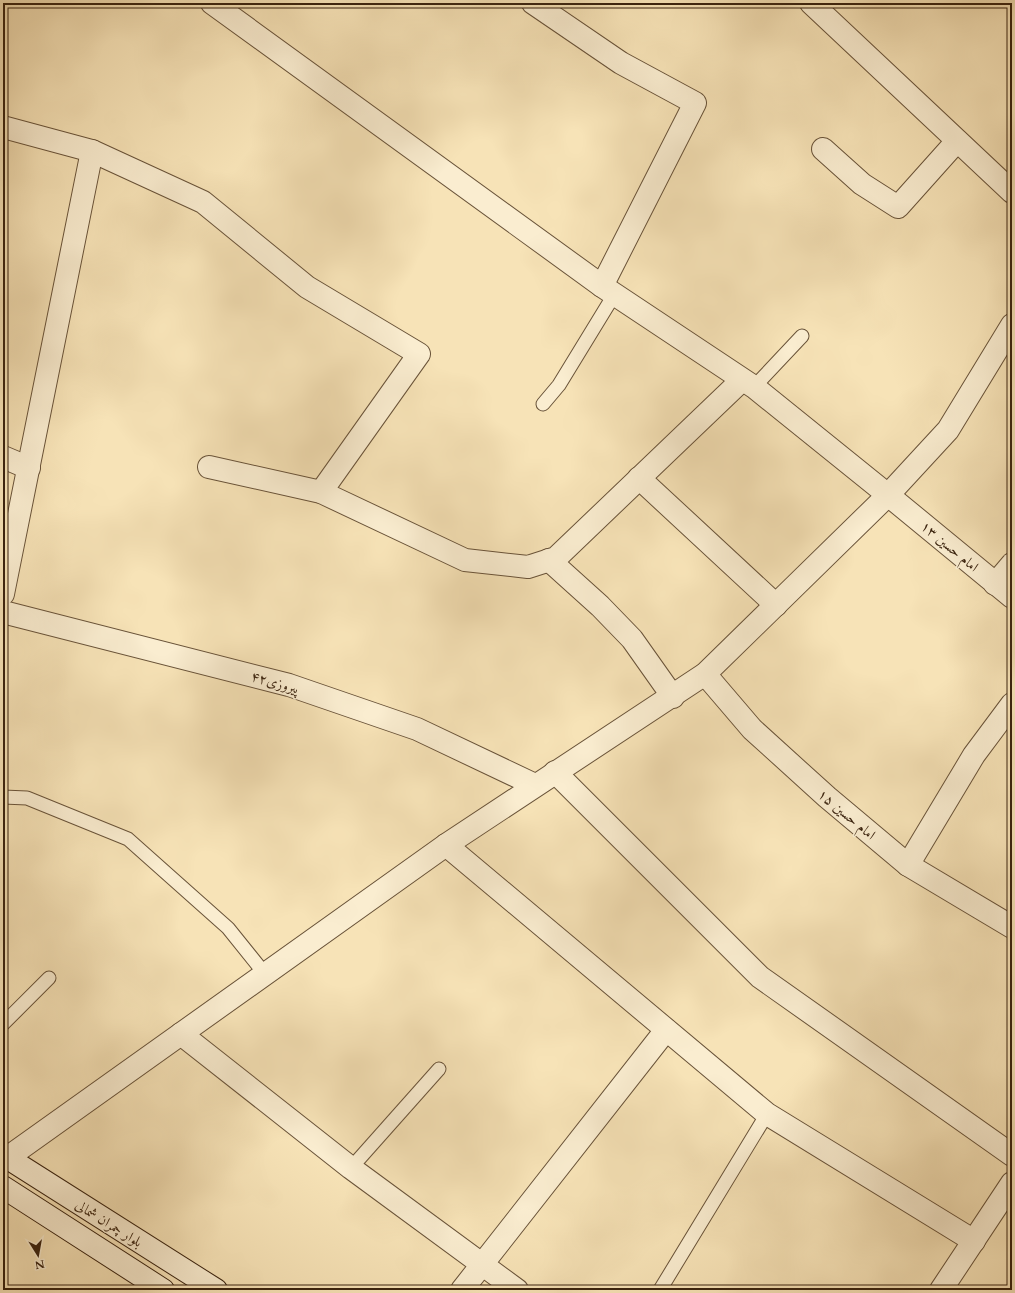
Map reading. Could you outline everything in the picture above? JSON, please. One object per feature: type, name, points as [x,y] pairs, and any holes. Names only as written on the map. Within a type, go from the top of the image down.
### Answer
[{"type":"street","name":"امام حسین ۱۳","points":[[212,3],[608,290],[748,384],[888,495],[1012,597]]},
{"type":"street","points":[[533,3],[620,63],[695,102],[608,290]]},
{"type":"street","points":[[811,3],[1012,192]]},
{"type":"street","points":[[3,127],[92,152],[203,202],[307,287],[419,354],[321,492]]},
{"type":"street","points":[[823,150],[862,184],[898,207],[957,140]]},
{"type":"street","points":[[3,594],[92,152]]},
{"type":"street","points":[[5,1157],[446,846],[535,785],[673,697],[705,674],[888,495],[948,430],[1012,325]]},
{"type":"street","points":[[209,468],[321,492],[465,560],[528,567],[556,558],[640,478],[748,384]]},
{"type":"street","points":[[3,458],[28,468]]},
{"type":"street","points":[[640,478],[776,605]]},
{"type":"street","points":[[549,560],[600,606],[632,639],[660,676],[673,697]]},
{"type":"street","points":[[995,584],[1012,564]]},
{"type":"street","name":"پیروزی۴۲","points":[[3,612],[289,685],[417,729],[535,785]]},
{"type":"street","name":"امام حسین ۱۵","points":[[705,674],[752,729],[827,797],[908,865],[1012,927]]},
{"type":"street","points":[[908,865],[974,755],[1012,704]]},
{"type":"street","points":[[555,772],[760,977],[1012,1155]]},
{"type":"street","points":[[446,846],[767,1114],[974,1240]]},
{"type":"street","points":[[462,1290],[666,1030]]},
{"type":"street","points":[[181,1034],[352,1168],[517,1290]]},
{"type":"street","name":"بلوار چمران شمالی","points":[[5,1157],[216,1290]]},
{"type":"street","points":[[941,1290],[1012,1183]]},
{"type":"street","name":"بلوار چمران شمالی","points":[[3,1187],[163,1290]]},
{"type":"lane","points":[[543,404],[559,385],[608,290]]},
{"type":"lane","points":[[748,384],[802,336]]},
{"type":"lane","points":[[3,797],[27,798],[128,840],[228,928],[265,974]]},
{"type":"lane","points":[[3,1024],[49,978]]},
{"type":"lane","points":[[352,1168],[439,1069]]},
{"type":"lane","points":[[660,1290],[767,1114]]}]
